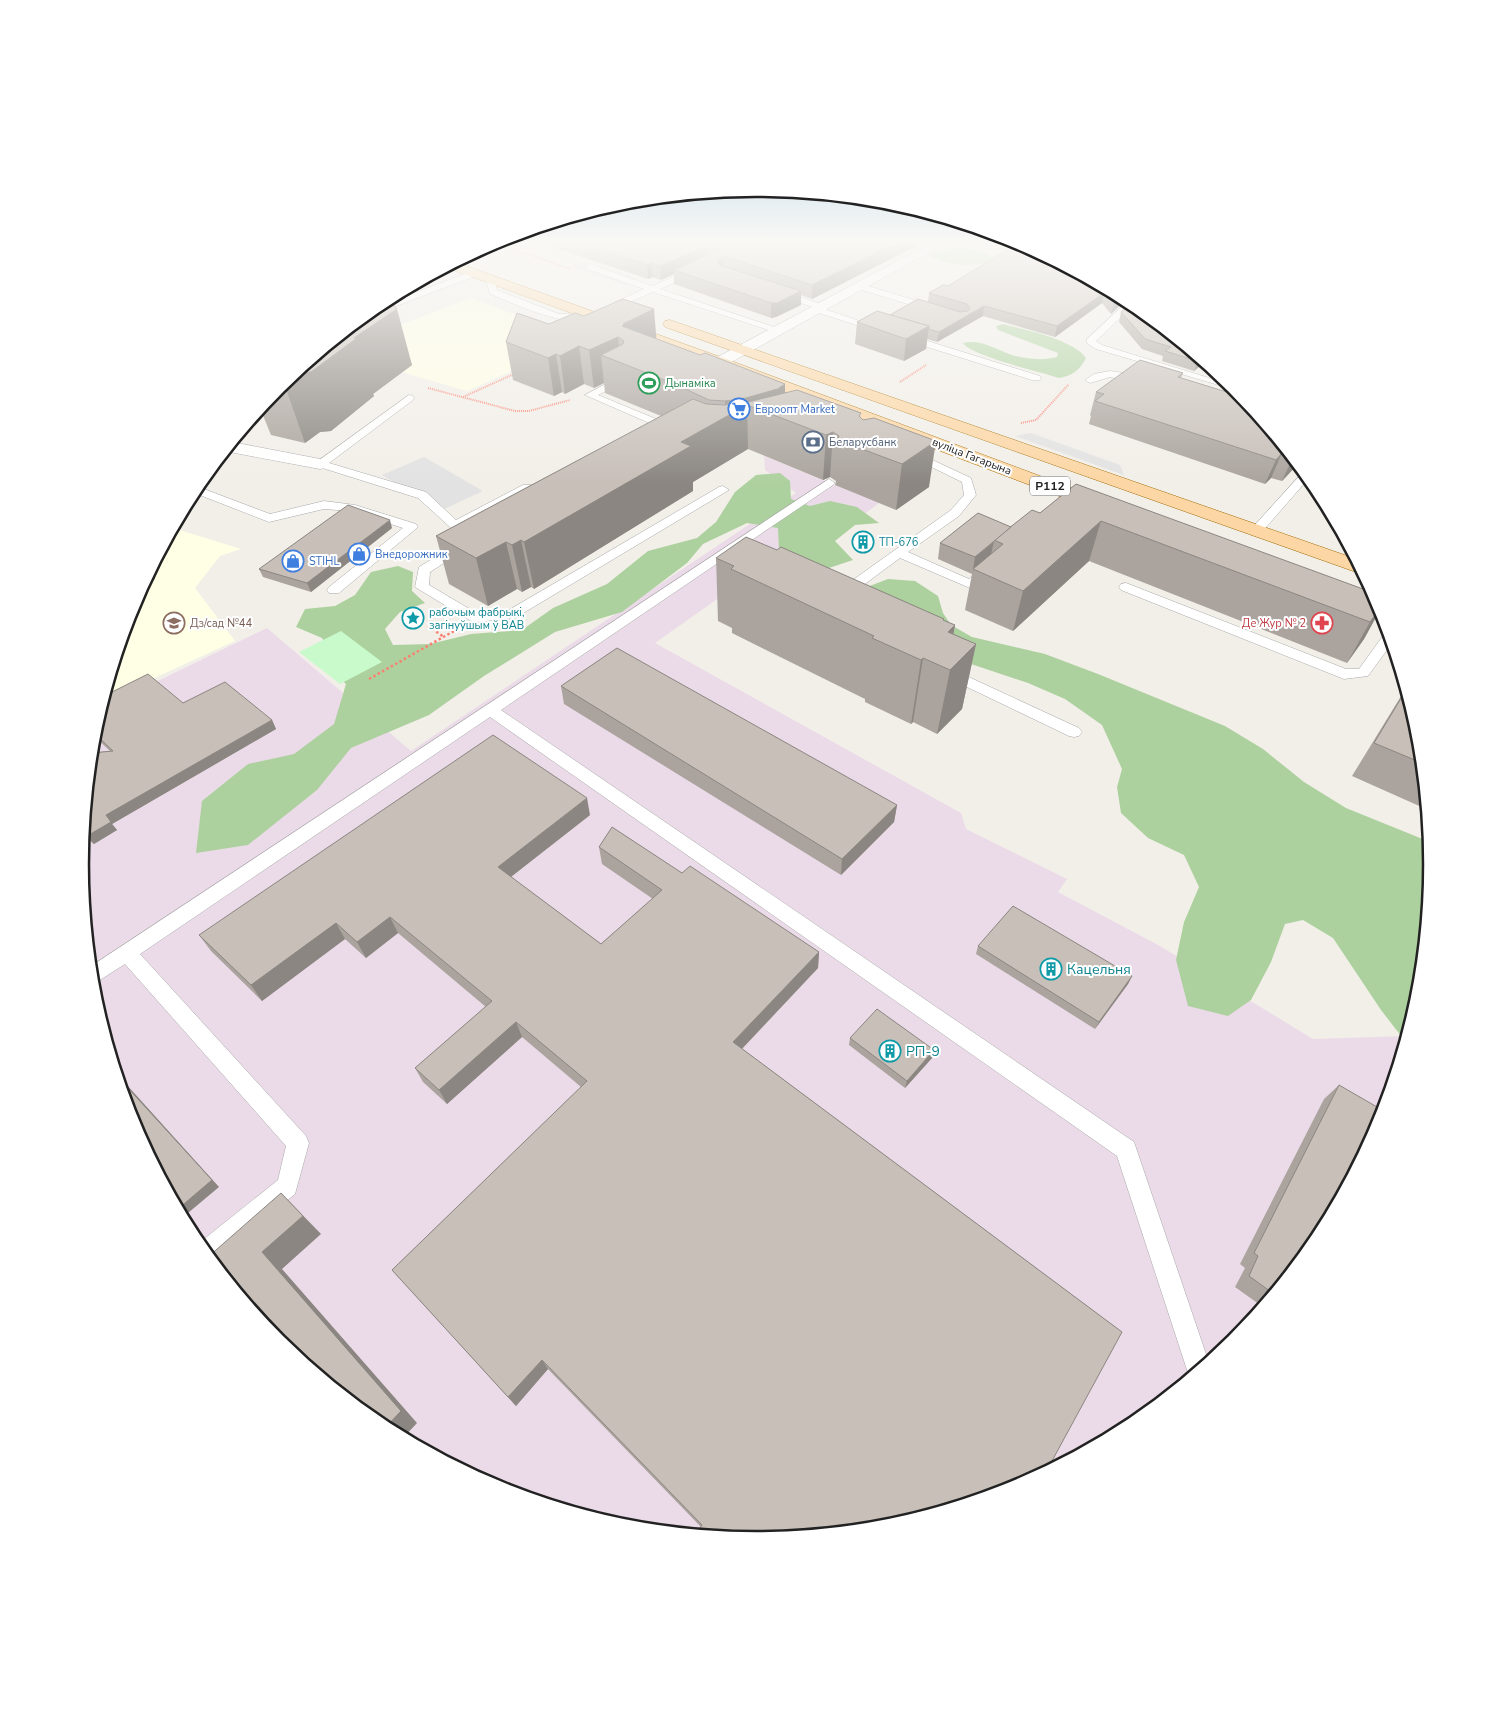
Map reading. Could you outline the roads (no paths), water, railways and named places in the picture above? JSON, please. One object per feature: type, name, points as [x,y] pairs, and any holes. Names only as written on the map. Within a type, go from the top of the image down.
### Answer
[{"type":"main road","name":"вуліца Гагарына","points":[[612,323],[720,362],[903,441],[1113,510]]},
{"type":"main road","name":"вуліца Гагарына","points":[[666,323],[1157,504],[1257,530],[1351,564]]},
{"type":"street","points":[[720,362],[797,323]]},
{"type":"street","points":[[235,447],[320,464]]},
{"type":"lane","points":[[755,323],[781,331]]},
{"type":"lane","points":[[864,323],[1036,378]]},
{"type":"lane","points":[[1110,323],[1090,341],[1099,347],[1219,384]]},
{"type":"lane","points":[[1090,380],[1102,373],[1118,373],[1155,384]]},
{"type":"lane","points":[[621,379],[590,395],[681,433]]},
{"type":"lane","points":[[320,464],[408,398]]},
{"type":"lane","points":[[834,599],[899,553],[959,515],[970,495],[967,480],[903,441]]},
{"type":"lane","points":[[320,464],[422,495],[455,525],[467,543],[424,570],[422,587],[476,618],[510,615],[723,490]]},
{"type":"lane","points":[[1257,530],[1301,480]]},
{"type":"lane","points":[[98,972],[829,483]]},
{"type":"lane","points":[[455,525],[534,485]]},
{"type":"lane","points":[[202,492],[269,518],[324,505],[351,508],[412,528],[334,590]]},
{"type":"lane","points":[[899,553],[970,584],[1000,559]]},
{"type":"lane","points":[[1126,587],[1344,674],[1363,673],[1385,643]]},
{"type":"lane","points":[[933,665],[1074,732]]},
{"type":"lane","points":[[490,710],[1126,1149],[1197,1365]]},
{"type":"lane","points":[[127,953],[298,1143],[287,1186],[211,1249]]},
{"type":"place","name":"Дынаміка","points":[[649,383]]},
{"type":"place","name":"Евроопт Market","points":[[739,409]]},
{"type":"place","name":"Беларусбанк","points":[[813,442]]},
{"type":"place","name":"ТП-676","points":[[863,542]]},
{"type":"place","name":"Внедорожник","points":[[359,554]]},
{"type":"place","name":"STIHL","points":[[293,561]]},
{"type":"place","name":"рабочым фабрыкі, загінуўшым ў ВАВ","points":[[413,618]]},
{"type":"place","name":"Дз/сад №44","points":[[174,623]]},
{"type":"place","name":"Де Жур № 2","points":[[1322,623]]},
{"type":"place","name":"Кацельня","points":[[1051,969]]},
{"type":"place","name":"РП-9","points":[[890,1051]]}]
